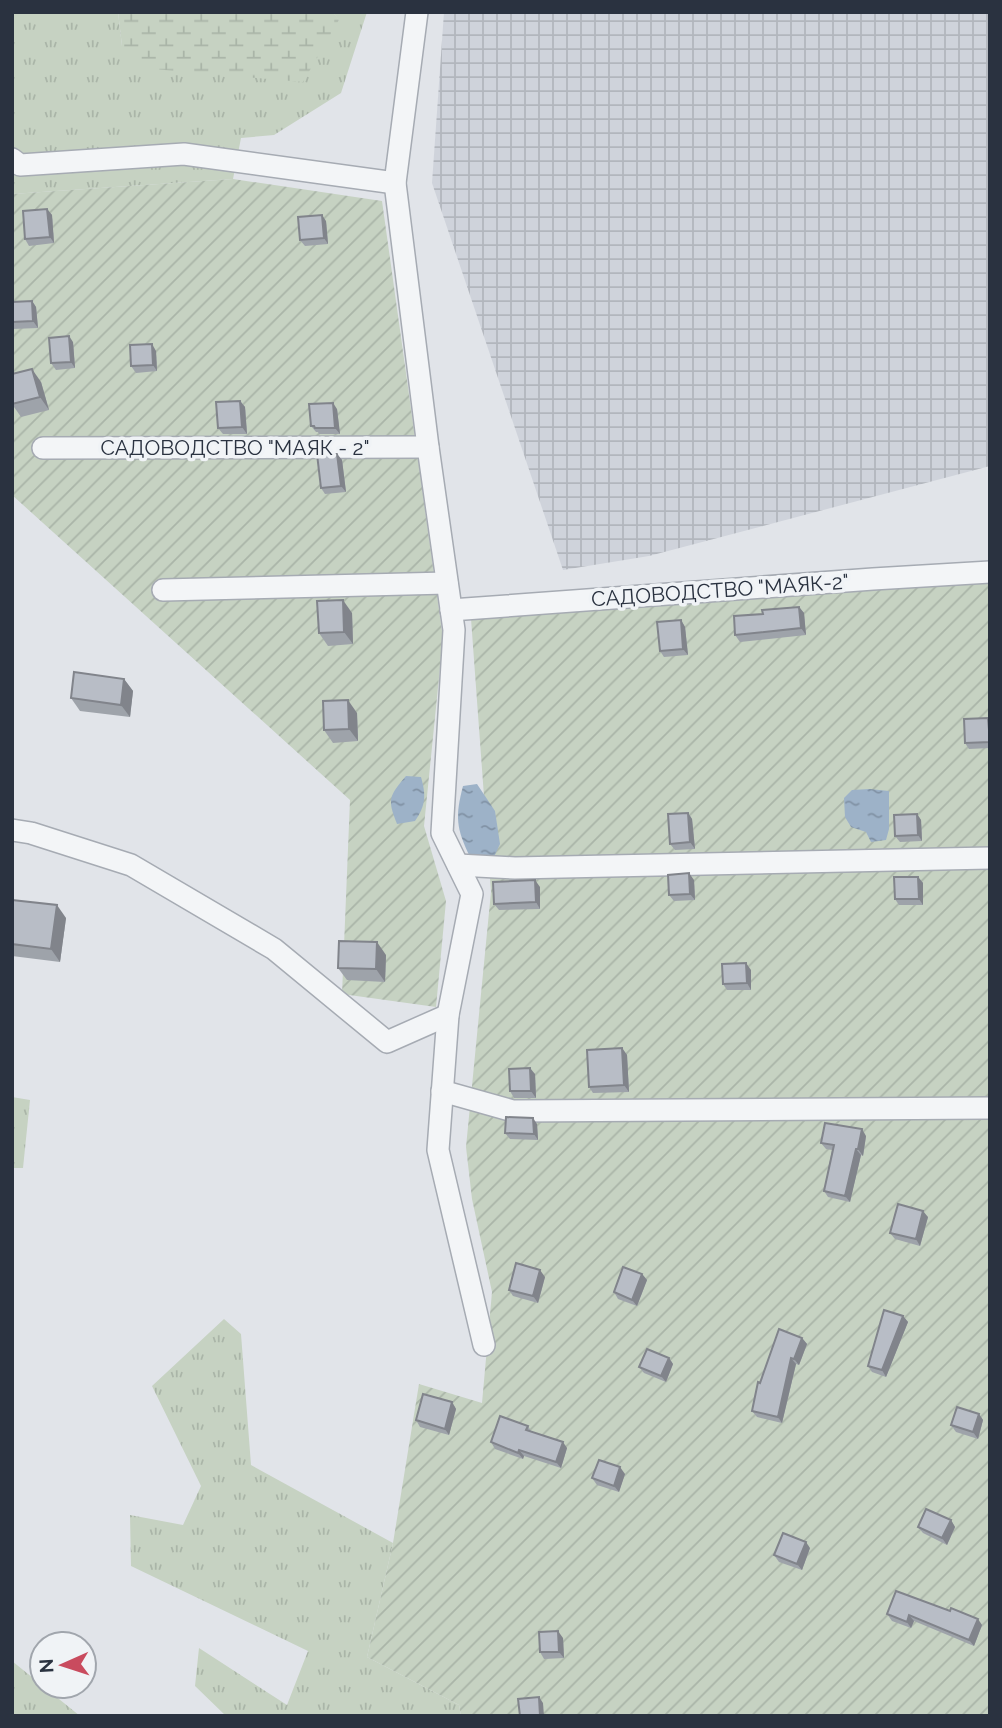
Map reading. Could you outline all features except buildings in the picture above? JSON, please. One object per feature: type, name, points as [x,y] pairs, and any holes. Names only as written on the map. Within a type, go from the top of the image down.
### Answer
[{"type":"street","points":[[416,12],[396,183],[428,447],[454,630],[442,833],[472,894],[448,1015],[438,1150],[484,1345]]},
{"type":"street","points":[[12,159],[20,165],[184,154],[396,183]]},
{"type":"street","name":"САДОВОДСТВО \"МАЯК - 2\"","points":[[43,448],[428,447]]},
{"type":"street","name":"САДОВОДСТВО \"МАЯК-2\"","points":[[451,610],[990,572]]},
{"type":"street","points":[[163,590],[447,583]]},
{"type":"street","points":[[12,830],[31,832],[131,864],[274,948],[387,1042],[448,1015]]},
{"type":"street","points":[[458,865],[515,868],[990,858]]},
{"type":"street","points":[[442,1091],[513,1111],[990,1108]]},
{"type":"shaded area","points":[[444,12],[990,12],[990,466],[649,556],[563,570],[432,183]]},
{"type":"green space","points":[[12,12],[118,12],[122,46],[339,21],[333,12],[367,12],[341,93],[274,135],[241,138],[233,179],[12,194]]},
{"type":"green space","points":[[118,12],[333,12],[339,20],[303,82],[153,69],[122,46]]},
{"type":"green space","points":[[233,179],[382,201],[443,638],[424,826],[446,901],[436,1007],[342,994],[350,800],[12,495],[12,194]]},
{"type":"green space","points":[[990,576],[990,1716],[461,1716],[459,1705],[367,1657],[393,1543],[419,1384],[482,1403],[492,1292],[472,1199],[466,1147],[491,892],[470,605]]},
{"type":"green space","points":[[12,1097],[30,1100],[23,1168],[12,1168]]},
{"type":"green space","points":[[224,1319],[241,1334],[251,1465],[393,1543],[367,1657],[459,1705],[461,1716],[226,1716],[195,1686],[199,1648],[287,1705],[308,1651],[131,1566],[130,1515],[183,1525],[201,1486],[152,1386]]},
{"type":"green space","points":[[12,1661],[28,1674],[28,1700],[60,1700],[80,1716],[12,1716]]},
{"type":"water","points":[[406,776],[421,777],[424,800],[415,821],[397,824],[391,798]]},
{"type":"water","points":[[477,784],[495,811],[500,844],[493,859],[470,857],[460,830],[458,814],[463,786]]},
{"type":"water","points":[[852,790],[889,791],[889,829],[886,840],[871,842],[866,832],[851,827],[845,817],[844,798]]}]
